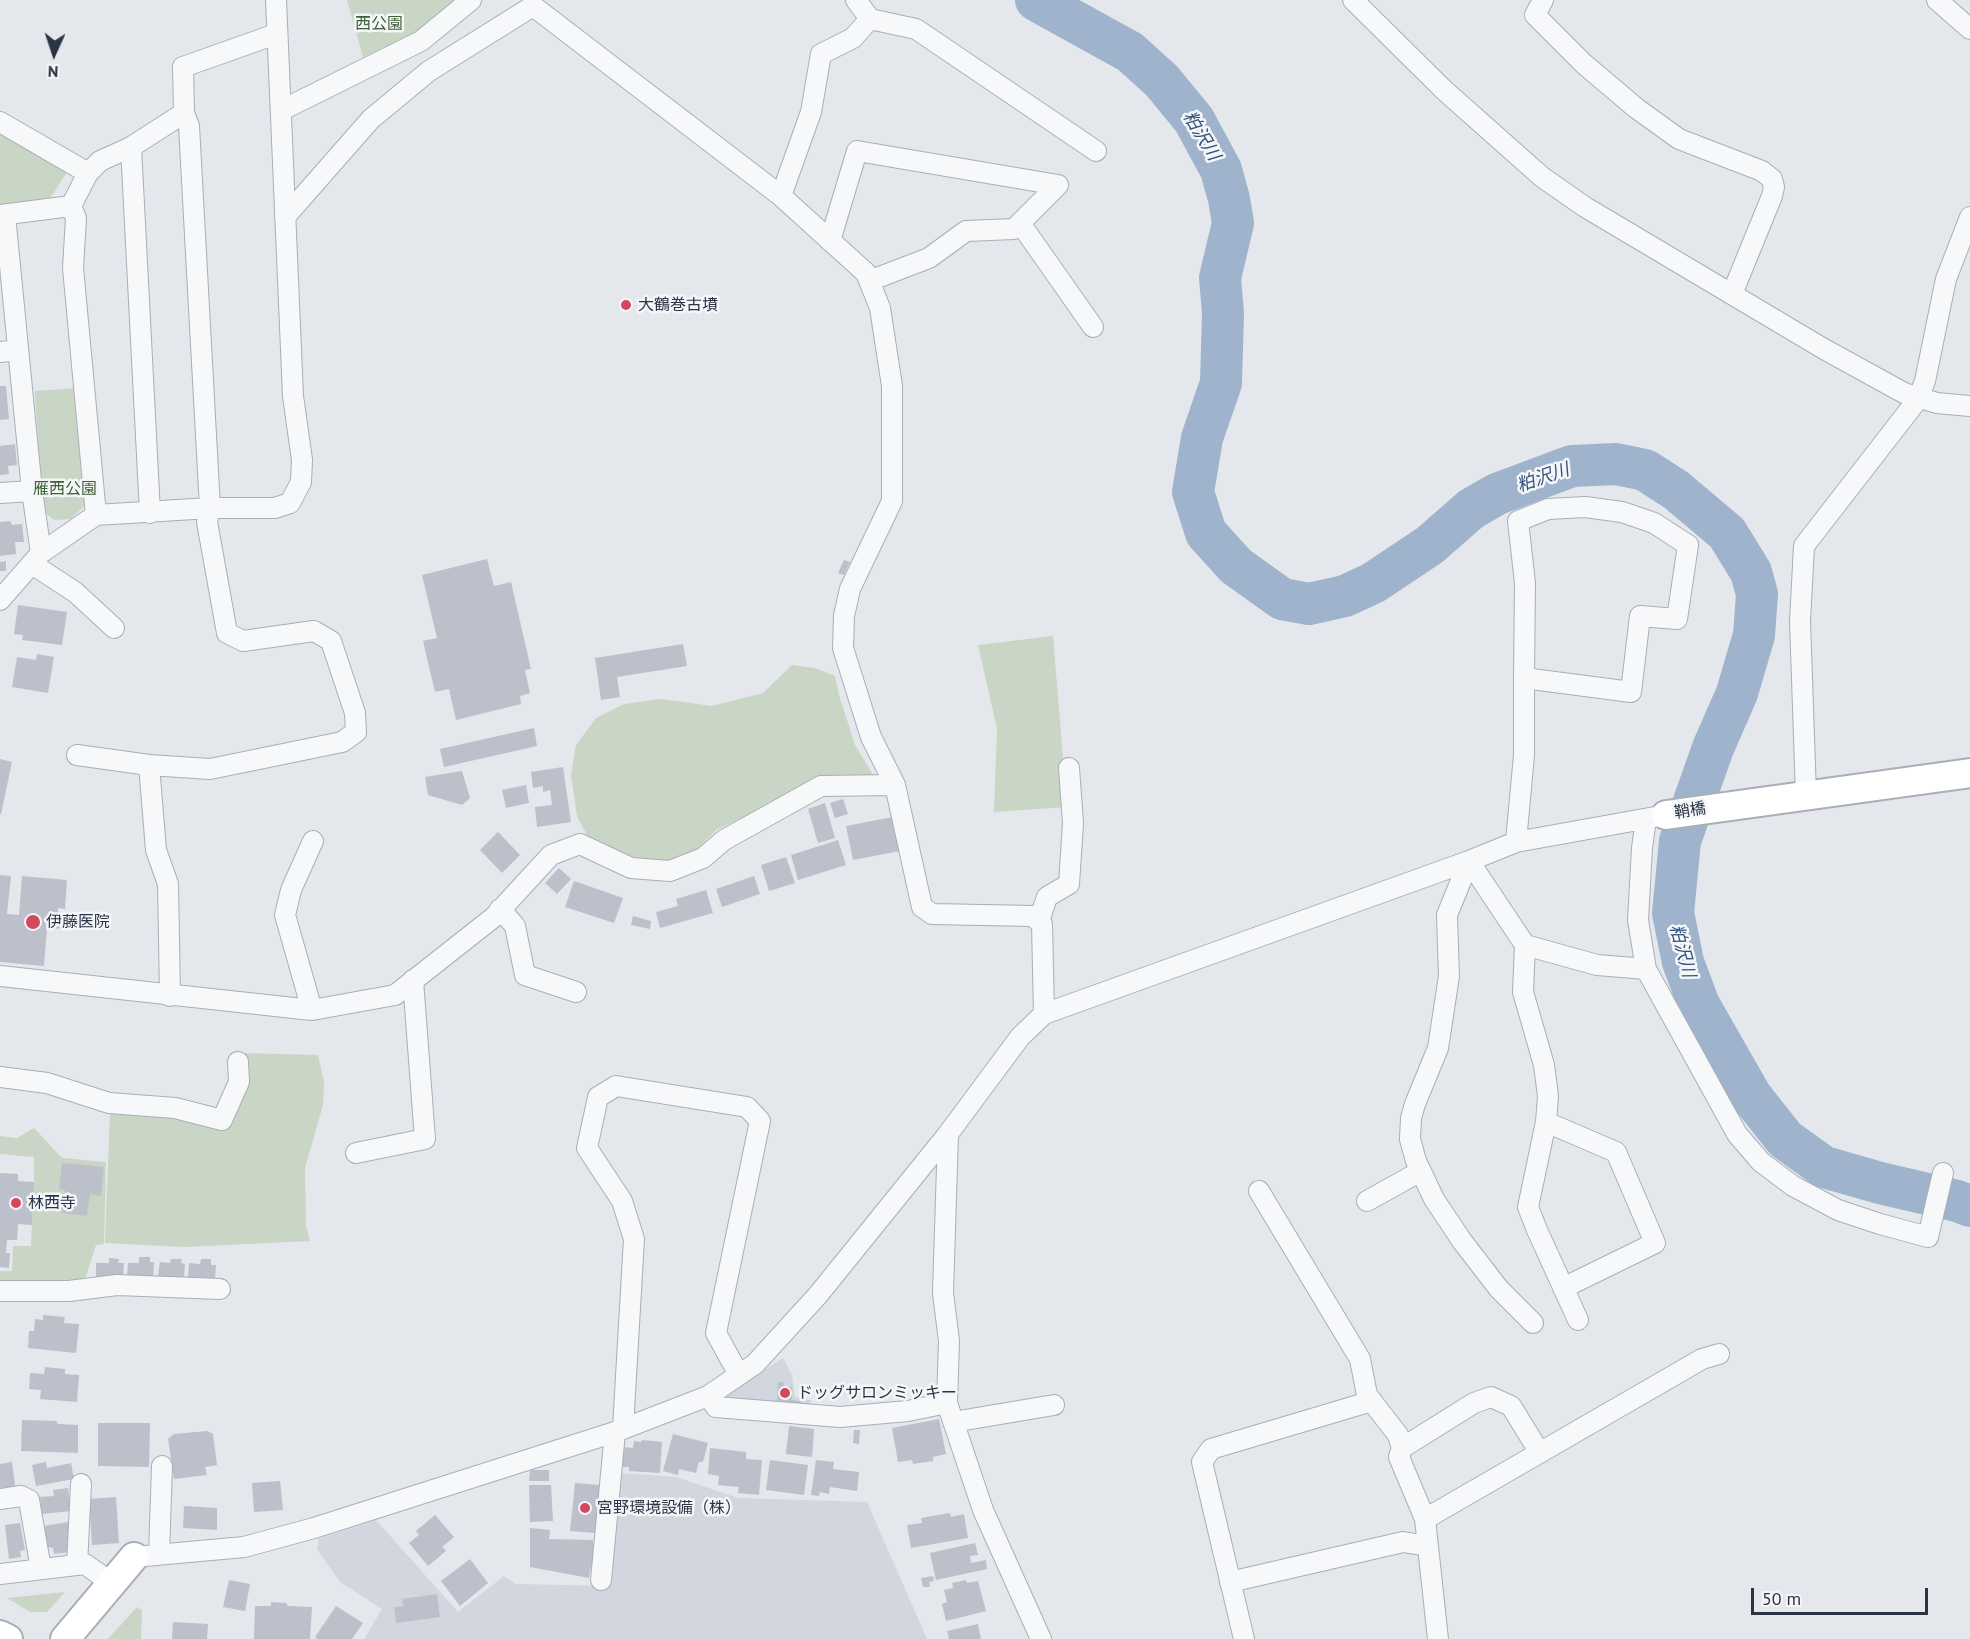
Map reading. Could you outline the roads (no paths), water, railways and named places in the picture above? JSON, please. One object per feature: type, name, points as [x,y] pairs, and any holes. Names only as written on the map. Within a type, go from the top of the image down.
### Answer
[{"type":"street","points":[[0,600],[37,559],[96,515],[210,508],[275,508],[290,503],[301,482],[302,460],[293,396],[276,0]]},
{"type":"street","points":[[282,110],[421,41],[471,0]]},
{"type":"street","points":[[856,0],[870,19],[916,29],[1096,151]]},
{"type":"street","points":[[1353,0],[1444,90],[1542,177],[1586,207],[1824,349],[1918,399],[1970,406]]},
{"type":"street","points":[[1543,0],[1535,15],[1584,64],[1636,108],[1679,139],[1762,171],[1772,179],[1774,187],[1772,195],[1732,294]]},
{"type":"street","points":[[1936,0],[1970,28]]},
{"type":"street","points":[[285,217],[371,119],[429,71],[536,3],[781,196],[866,273],[880,308],[892,386],[892,501],[850,589],[844,616],[843,648],[871,737],[895,785],[922,907],[932,914],[1032,916],[1039,921],[1042,924],[1044,1014]]},
{"type":"street","points":[[781,196],[811,112],[821,54],[853,38],[870,19]]},
{"type":"street","points":[[77,755],[149,765],[210,769],[342,742],[356,732],[355,713],[331,641],[314,631],[243,641],[227,633],[207,522],[210,508],[189,126],[183,113],[183,66],[276,34]]},
{"type":"street","points":[[71,206],[88,174],[100,161],[131,147],[183,113]]},
{"type":"street","points":[[0,122],[88,174]]},
{"type":"street","points":[[131,147],[150,513]]},
{"type":"street","points":[[830,241],[857,151],[1058,185],[1014,229],[966,231],[929,258],[869,281]]},
{"type":"street","points":[[71,206],[2,215],[9,351],[32,491],[37,559],[114,628]]},
{"type":"street","points":[[71,206],[76,218],[73,268],[96,515]]},
{"type":"street","points":[[1806,795],[1800,621],[1804,546],[1918,399],[1926,381],[1946,279],[1970,217]]},
{"type":"street","points":[[1020,223],[1093,327]]},
{"type":"street","points":[[0,494],[32,491]]},
{"type":"street","points":[[1516,842],[1524,755],[1524,678],[1525,583],[1518,521],[1548,509],[1585,507],[1622,512],[1654,523],[1688,545],[1677,620],[1640,616],[1631,692],[1524,678]]},
{"type":"street","points":[[149,765],[156,850],[168,884],[170,996]]},
{"type":"street","points":[[1039,921],[1047,897],[1069,884],[1074,823],[1069,768]]},
{"type":"street","name":"鞘橋","points":[[1656,817],[1714,807],[1970,773]]},
{"type":"street","points":[[0,976],[312,1010],[394,995],[494,917],[551,855],[580,844],[631,868],[670,872],[703,858],[724,840],[821,786],[895,785]]},
{"type":"street","points":[[65,1639],[113,1584],[146,1556],[244,1547],[274,1539],[384,1507],[619,1430],[708,1396],[755,1364],[818,1295],[948,1134],[1020,1037],[1044,1014],[1516,842],[1656,817]]},
{"type":"street","points":[[1656,817],[1642,848],[1638,920],[1646,969],[1737,1134],[1761,1162],[1793,1186],[1838,1210],[1928,1237],[1943,1173]]},
{"type":"street","points":[[312,1010],[285,915],[291,890],[313,841]]},
{"type":"street","points":[[1469,861],[1525,945],[1523,992],[1544,1065],[1548,1096],[1546,1122],[1528,1207],[1578,1320]]},
{"type":"street","points":[[1469,861],[1448,915],[1449,976],[1438,1048],[1411,1119],[1410,1138],[1416,1161],[1434,1199],[1462,1241],[1499,1289],[1533,1323]]},
{"type":"street","points":[[500,909],[515,926],[525,975],[576,992]]},
{"type":"street","points":[[1525,945],[1597,965],[1646,969]]},
{"type":"street","points":[[356,1153],[425,1139],[413,980]]},
{"type":"street","points":[[0,1077],[47,1083],[109,1103],[175,1108],[222,1120],[239,1082],[237,1062]]},
{"type":"street","points":[[601,1580],[619,1430],[634,1239],[622,1201],[587,1148],[598,1097],[616,1086],[747,1107],[760,1121],[716,1333],[739,1375]]},
{"type":"street","points":[[1546,1122],[1616,1152],[1655,1243],[1563,1288]]},
{"type":"street","points":[[948,1134],[943,1293],[949,1341],[947,1403],[983,1510],[1041,1639]]},
{"type":"street","points":[[1367,1201],[1421,1172]]},
{"type":"street","points":[[1259,1191],[1360,1359],[1367,1395],[1398,1435],[1402,1448],[1399,1457],[1425,1519],[1438,1639]]},
{"type":"street","points":[[0,1291],[69,1291],[117,1285],[220,1289]]},
{"type":"street","points":[[1425,1519],[1702,1359],[1719,1354]]},
{"type":"street","points":[[708,1396],[716,1407],[840,1417],[908,1411],[947,1403]]},
{"type":"street","points":[[1402,1448],[1474,1403],[1491,1397],[1511,1406],[1540,1453]]},
{"type":"street","points":[[1244,1639],[1202,1462],[1211,1449],[1372,1401]]},
{"type":"street","points":[[953,1422],[1054,1405]]},
{"type":"street","points":[[146,1556],[162,1466]]},
{"type":"street","points":[[77,1565],[81,1484]]},
{"type":"street","points":[[0,1499],[21,1496],[29,1500],[41,1569]]},
{"type":"street","points":[[1230,1582],[1403,1542],[1428,1546]]},
{"type":"street","points":[[0,1574],[85,1564],[113,1584]]},
{"type":"street","points":[[0,1635],[8,1639]]},
{"type":"waterway","name":"粕沢川","points":[[1036,0],[1130,52],[1162,81],[1194,120],[1221,170],[1233,223],[1220,278],[1223,313],[1221,383],[1202,438],[1193,492],[1206,533],[1236,566],[1282,599],[1309,604],[1345,596],[1373,583],[1430,545],[1471,509],[1497,494],[1572,466],[1616,464],[1645,470],[1676,490],[1727,533],[1751,572],[1757,594],[1754,635],[1737,693],[1713,748],[1680,841],[1673,913],[1683,962],[1699,1005],[1751,1096],[1785,1139],[1824,1167],[1970,1206]]},
{"type":"place","name":"大鶴巻古墳","points":[[626,305]]},
{"type":"place","name":"伊藤医院","points":[[33,922]]},
{"type":"place","name":"林西寺","points":[[16,1203]]},
{"type":"place","name":"ドッグサロンミッキー","points":[[785,1393]]},
{"type":"place","name":"宮野環境設備（株）","points":[[585,1508]]},
{"type":"park label","name":"西公園","points":[[379,24]]},
{"type":"park label","name":"雁西公園","points":[[65,489]]}]
